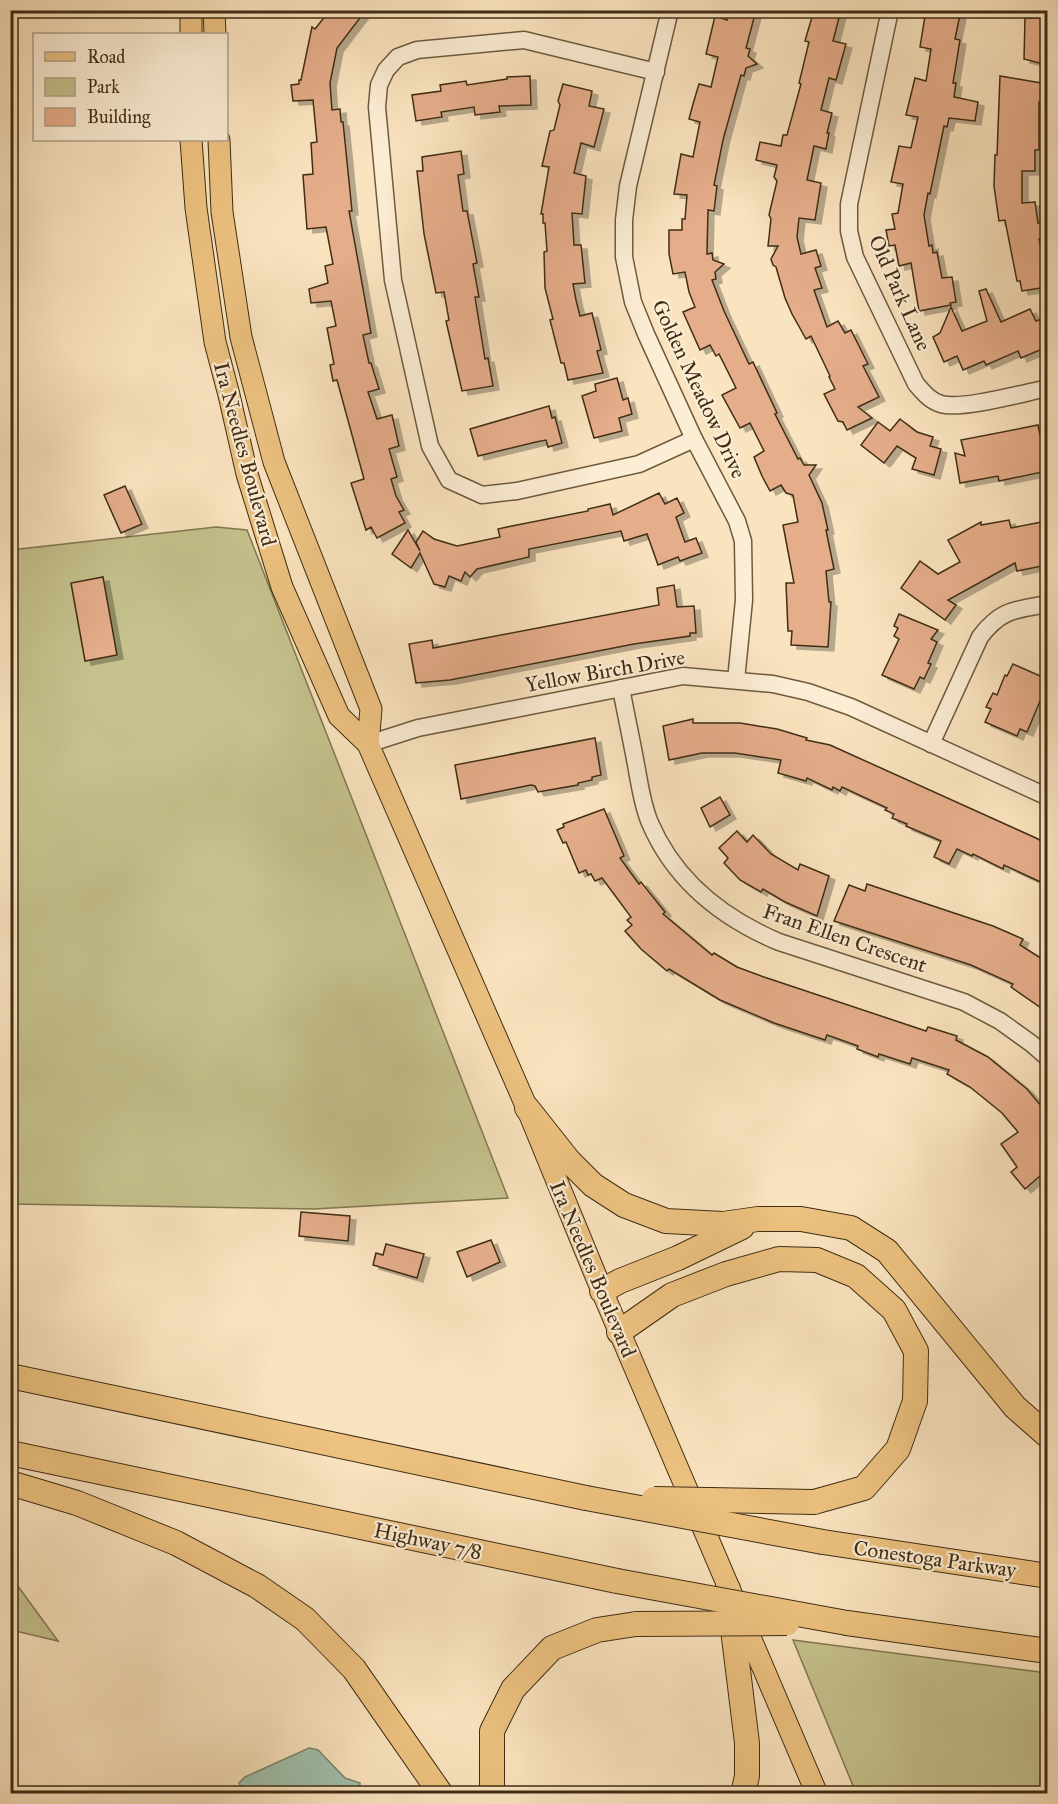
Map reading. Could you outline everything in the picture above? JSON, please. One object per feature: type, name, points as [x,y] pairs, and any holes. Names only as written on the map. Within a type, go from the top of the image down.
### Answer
[{"type":"highway","points":[[527,1108],[569,1161],[593,1185],[624,1206],[666,1221],[723,1224],[758,1219],[801,1219],[850,1228],[887,1251],[1015,1407],[1047,1436]]},
{"type":"highway","points":[[602,1292],[620,1281],[678,1257],[758,1219]]},
{"type":"highway","points":[[10,1376],[586,1498],[814,1502],[864,1488],[897,1449],[915,1401],[916,1351],[894,1310],[856,1276],[817,1260],[779,1259],[726,1274],[672,1295],[619,1332]]},
{"type":"highway","name":"Highway 7/8","points":[[10,1453],[617,1581],[847,1623]]},
{"type":"highway","points":[[10,1483],[77,1503],[176,1543],[257,1586],[305,1619],[354,1670],[441,1794]]},
{"type":"highway","name":"Conestoga Parkway","points":[[586,1498],[823,1542],[1047,1575]]},
{"type":"highway","points":[[728,1589],[747,1743],[747,1776],[743,1794]]},
{"type":"highway","points":[[492,1794],[492,1731],[513,1689],[552,1648],[597,1630],[636,1624],[847,1623],[1047,1651]]},
{"type":"main road","points":[[191,10],[191,33]]},
{"type":"main road","points":[[214,10],[215,33]]},
{"type":"main road","name":"Ira Needles Boulevard","points":[[191,141],[196,207],[215,342],[230,395],[247,474],[282,587],[339,716],[368,744],[527,1108],[602,1292],[817,1794]]},
{"type":"main road","name":"Ira Needles Boulevard","points":[[219,141],[222,212],[241,337],[274,462],[371,709],[368,744]]},
{"type":"street","name":"Golden Meadow Drive","points":[[670,10],[628,186],[624,220],[624,257],[633,302],[694,439],[737,521],[744,542],[744,600],[736,680]]},
{"type":"street","name":"Old Park Lane","points":[[890,10],[849,204],[849,231],[855,257],[916,384],[926,396],[940,404],[957,406],[1047,388]]},
{"type":"street","points":[[656,72],[524,40],[417,50],[398,57],[386,70],[379,85],[377,107],[393,280],[430,446],[449,480],[482,495],[517,491],[639,464],[694,439]]},
{"type":"street","points":[[931,744],[980,637],[990,624],[1005,612],[1047,604]]},
{"type":"street","name":"Yellow Birch Drive","points":[[368,744],[418,728],[683,676],[736,680],[773,684],[808,692],[851,707],[1047,797]]},
{"type":"street","name":"Fran Ellen Crescent","points":[[621,688],[642,796],[650,822],[662,846],[678,869],[709,901],[728,917],[750,930],[779,942],[964,1002],[1000,1021],[1047,1058]]},
{"type":"green space","points":[[216,527],[247,530],[508,1198],[314,1209],[11,1204],[11,550]]},
{"type":"green space","points":[[10,1578],[12,1578],[58,1641],[11,1630]]},
{"type":"green space","points":[[793,1640],[1047,1673],[1047,1793],[856,1793]]},
{"type":"shaded area","points":[[309,1748],[318,1750],[345,1778],[360,1783],[359,1793],[244,1793],[239,1783],[245,1777]]},
{"type":"building","points":[[330,10],[366,10],[337,48],[330,83],[332,110],[340,109],[341,122],[343,122],[352,211],[349,211],[371,333],[363,335],[369,363],[371,363],[379,389],[368,392],[377,419],[392,415],[399,446],[389,449],[397,477],[391,479],[396,496],[404,510],[399,512],[405,523],[377,538],[371,527],[366,530],[351,483],[364,479],[337,380],[333,381],[330,365],[334,364],[327,328],[336,326],[331,301],[311,303],[309,289],[328,283],[325,266],[333,264],[326,227],[307,229],[303,175],[313,174],[311,143],[317,142],[313,100],[293,101],[291,85],[299,84],[301,80],[312,27],[315,29]]},
{"type":"building","points":[[729,10],[755,14],[746,48],[750,49],[748,56],[757,64],[746,68],[744,76],[741,75],[723,140],[714,185],[717,186],[714,211],[708,210],[707,254],[712,253],[713,260],[724,264],[715,272],[716,279],[712,280],[749,364],[753,362],[777,413],[775,414],[798,459],[800,458],[804,465],[816,465],[809,475],[822,503],[834,569],[826,571],[829,602],[831,602],[828,647],[791,645],[792,631],[788,631],[786,583],[794,583],[783,525],[798,522],[793,495],[786,493],[781,485],[770,491],[762,476],[754,457],[764,451],[750,423],[740,428],[722,395],[736,388],[719,354],[716,356],[710,345],[700,350],[683,312],[695,307],[685,272],[673,274],[669,254],[669,230],[682,230],[682,219],[685,219],[687,195],[674,194],[681,154],[693,157],[700,122],[689,119],[699,84],[711,87],[718,57],[706,54],[715,16],[727,20]]},
{"type":"building","points":[[814,10],[841,10],[833,41],[846,44],[836,80],[829,78],[821,110],[832,113],[826,149],[814,146],[807,180],[821,183],[815,220],[799,218],[797,237],[801,254],[816,250],[821,266],[815,268],[822,288],[814,290],[827,327],[838,321],[845,333],[851,330],[868,364],[863,366],[879,397],[858,407],[872,418],[847,430],[843,422],[838,421],[824,394],[835,389],[830,376],[811,336],[806,339],[792,314],[776,267],[771,259],[778,246],[768,246],[771,219],[769,215],[777,181],[774,177],[777,165],[756,160],[760,142],[781,146],[783,135],[787,135],[801,84],[799,83],[809,42],[805,41]]},
{"type":"building","points":[[926,10],[961,10],[955,39],[960,40],[953,83],[956,83],[954,97],[978,102],[975,121],[949,118],[947,127],[944,126],[924,215],[929,246],[932,245],[933,253],[937,252],[942,278],[952,277],[956,302],[919,311],[911,263],[899,266],[895,245],[889,246],[886,230],[895,229],[892,214],[898,213],[903,184],[891,182],[899,146],[911,148],[918,117],[906,115],[915,78],[926,81],[931,49],[920,47]]},
{"type":"building","points":[[1025,18],[1047,18],[1047,65],[1024,59]]},
{"type":"building","points":[[530,76],[531,105],[499,106],[500,112],[475,115],[474,107],[441,112],[442,117],[416,121],[412,95],[441,91],[440,85],[466,81],[467,85],[507,79],[507,77]]},
{"type":"building","points":[[1000,76],[1047,84],[1047,102],[1039,102],[1039,150],[1035,150],[1035,171],[1022,171],[1022,203],[1035,202],[1043,238],[1039,239],[1045,270],[1047,270],[1047,287],[1022,291],[1020,281],[1017,281],[1005,220],[999,221],[994,186]]},
{"type":"building","points":[[563,84],[592,91],[589,106],[604,109],[594,147],[581,143],[574,173],[586,176],[582,214],[572,213],[574,245],[581,245],[585,283],[573,284],[576,300],[580,316],[592,313],[601,350],[597,351],[603,373],[568,380],[564,363],[561,363],[550,320],[553,319],[545,288],[544,252],[547,251],[545,223],[543,223],[543,214],[541,214],[549,167],[542,166],[550,131],[554,130]]},
{"type":"building","points":[[461,151],[464,174],[458,175],[463,211],[467,211],[477,263],[473,264],[479,297],[475,297],[485,359],[488,358],[493,386],[462,391],[446,321],[449,320],[444,292],[436,293],[424,234],[417,171],[423,171],[422,157]]},
{"type":"building","points":[[986,289],[1001,322],[1030,309],[1036,321],[1047,317],[1047,347],[1021,358],[1018,351],[986,365],[984,361],[963,370],[957,356],[944,362],[933,337],[940,333],[951,307],[962,331],[987,321],[979,291]]},
{"type":"building","points":[[617,378],[623,400],[628,398],[632,414],[619,418],[622,431],[594,438],[582,396],[596,391],[595,384]]},
{"type":"building","points":[[549,406],[552,418],[555,417],[562,443],[548,447],[546,440],[478,456],[470,429]]},
{"type":"building","points":[[900,419],[917,432],[933,437],[930,446],[941,449],[934,475],[912,469],[916,458],[897,446],[884,463],[861,445],[878,422],[890,431]]},
{"type":"building","points":[[1038,425],[1040,435],[1047,434],[1047,471],[999,481],[998,476],[960,483],[955,453],[965,456],[961,440]]},
{"type":"building","points":[[125,486],[142,524],[121,533],[104,495]]},
{"type":"building","points":[[659,493],[665,504],[677,498],[684,513],[676,517],[685,542],[696,538],[702,553],[680,561],[678,557],[658,565],[647,534],[624,541],[621,531],[529,549],[529,557],[477,569],[470,577],[465,572],[461,581],[449,576],[445,587],[434,584],[420,553],[411,568],[392,554],[408,530],[420,551],[416,542],[423,531],[434,539],[457,546],[500,537],[498,529],[588,511],[588,509],[610,504],[613,515]]},
{"type":"building","points":[[1009,520],[1011,528],[1047,521],[1047,565],[1017,571],[1015,563],[948,600],[956,605],[945,620],[901,588],[920,561],[938,574],[960,562],[948,540],[981,522],[981,525]]},
{"type":"building","points":[[103,577],[117,655],[85,661],[71,583]]},
{"type":"building","points":[[674,585],[677,607],[694,606],[696,633],[690,633],[690,636],[634,644],[450,680],[416,683],[409,644],[432,640],[433,648],[659,605],[657,588]]},
{"type":"building","points":[[899,614],[938,630],[931,639],[937,642],[928,663],[931,664],[924,679],[920,677],[914,689],[882,675],[899,639],[894,636],[898,628],[894,626]]},
{"type":"building","points":[[1013,664],[1047,679],[1047,694],[1043,694],[1027,732],[1020,729],[1017,736],[985,722],[991,709],[986,707],[993,693],[997,695],[1005,675],[1007,676]]},
{"type":"building","points":[[693,719],[693,723],[740,723],[777,729],[807,738],[806,740],[830,745],[1036,838],[1047,844],[1047,885],[1004,865],[1003,869],[957,849],[949,864],[934,857],[941,841],[906,826],[907,824],[892,818],[894,814],[885,810],[887,808],[842,787],[840,791],[833,787],[832,790],[807,778],[806,781],[778,773],[781,760],[735,753],[702,753],[669,760],[663,726]]},
{"type":"building","points":[[595,738],[601,775],[592,777],[592,780],[578,783],[578,785],[538,792],[535,786],[531,785],[461,799],[455,765]]},
{"type":"building","points":[[720,797],[730,815],[710,827],[701,808]]},
{"type":"building","points":[[604,809],[624,856],[620,858],[639,884],[641,882],[665,912],[663,914],[712,955],[714,953],[737,967],[764,977],[926,1031],[928,1027],[957,1036],[956,1040],[988,1057],[1027,1089],[1047,1113],[1047,1170],[1025,1189],[1011,1172],[1017,1167],[1001,1144],[1018,1132],[1002,1113],[970,1087],[947,1074],[949,1070],[912,1058],[910,1064],[879,1054],[878,1057],[857,1049],[858,1046],[827,1035],[825,1040],[774,1023],[720,1000],[669,969],[667,971],[641,949],[625,931],[632,925],[627,920],[631,917],[602,878],[595,881],[586,870],[579,873],[566,842],[563,843],[557,830],[564,827],[563,824]]},
{"type":"building","points":[[737,831],[747,842],[753,835],[771,854],[798,870],[800,864],[829,876],[817,916],[763,889],[761,892],[740,880],[724,863],[728,858],[719,848]]},
{"type":"building","points":[[867,884],[993,926],[1023,939],[1020,945],[1047,962],[1047,1012],[1011,987],[1013,984],[971,965],[834,921],[849,885],[865,891]]},
{"type":"building","points":[[301,1212],[350,1216],[348,1241],[299,1236]]},
{"type":"building","points":[[491,1240],[500,1262],[467,1277],[457,1252]]},
{"type":"building","points":[[386,1244],[424,1254],[417,1278],[373,1265],[376,1253],[383,1255]]}]
